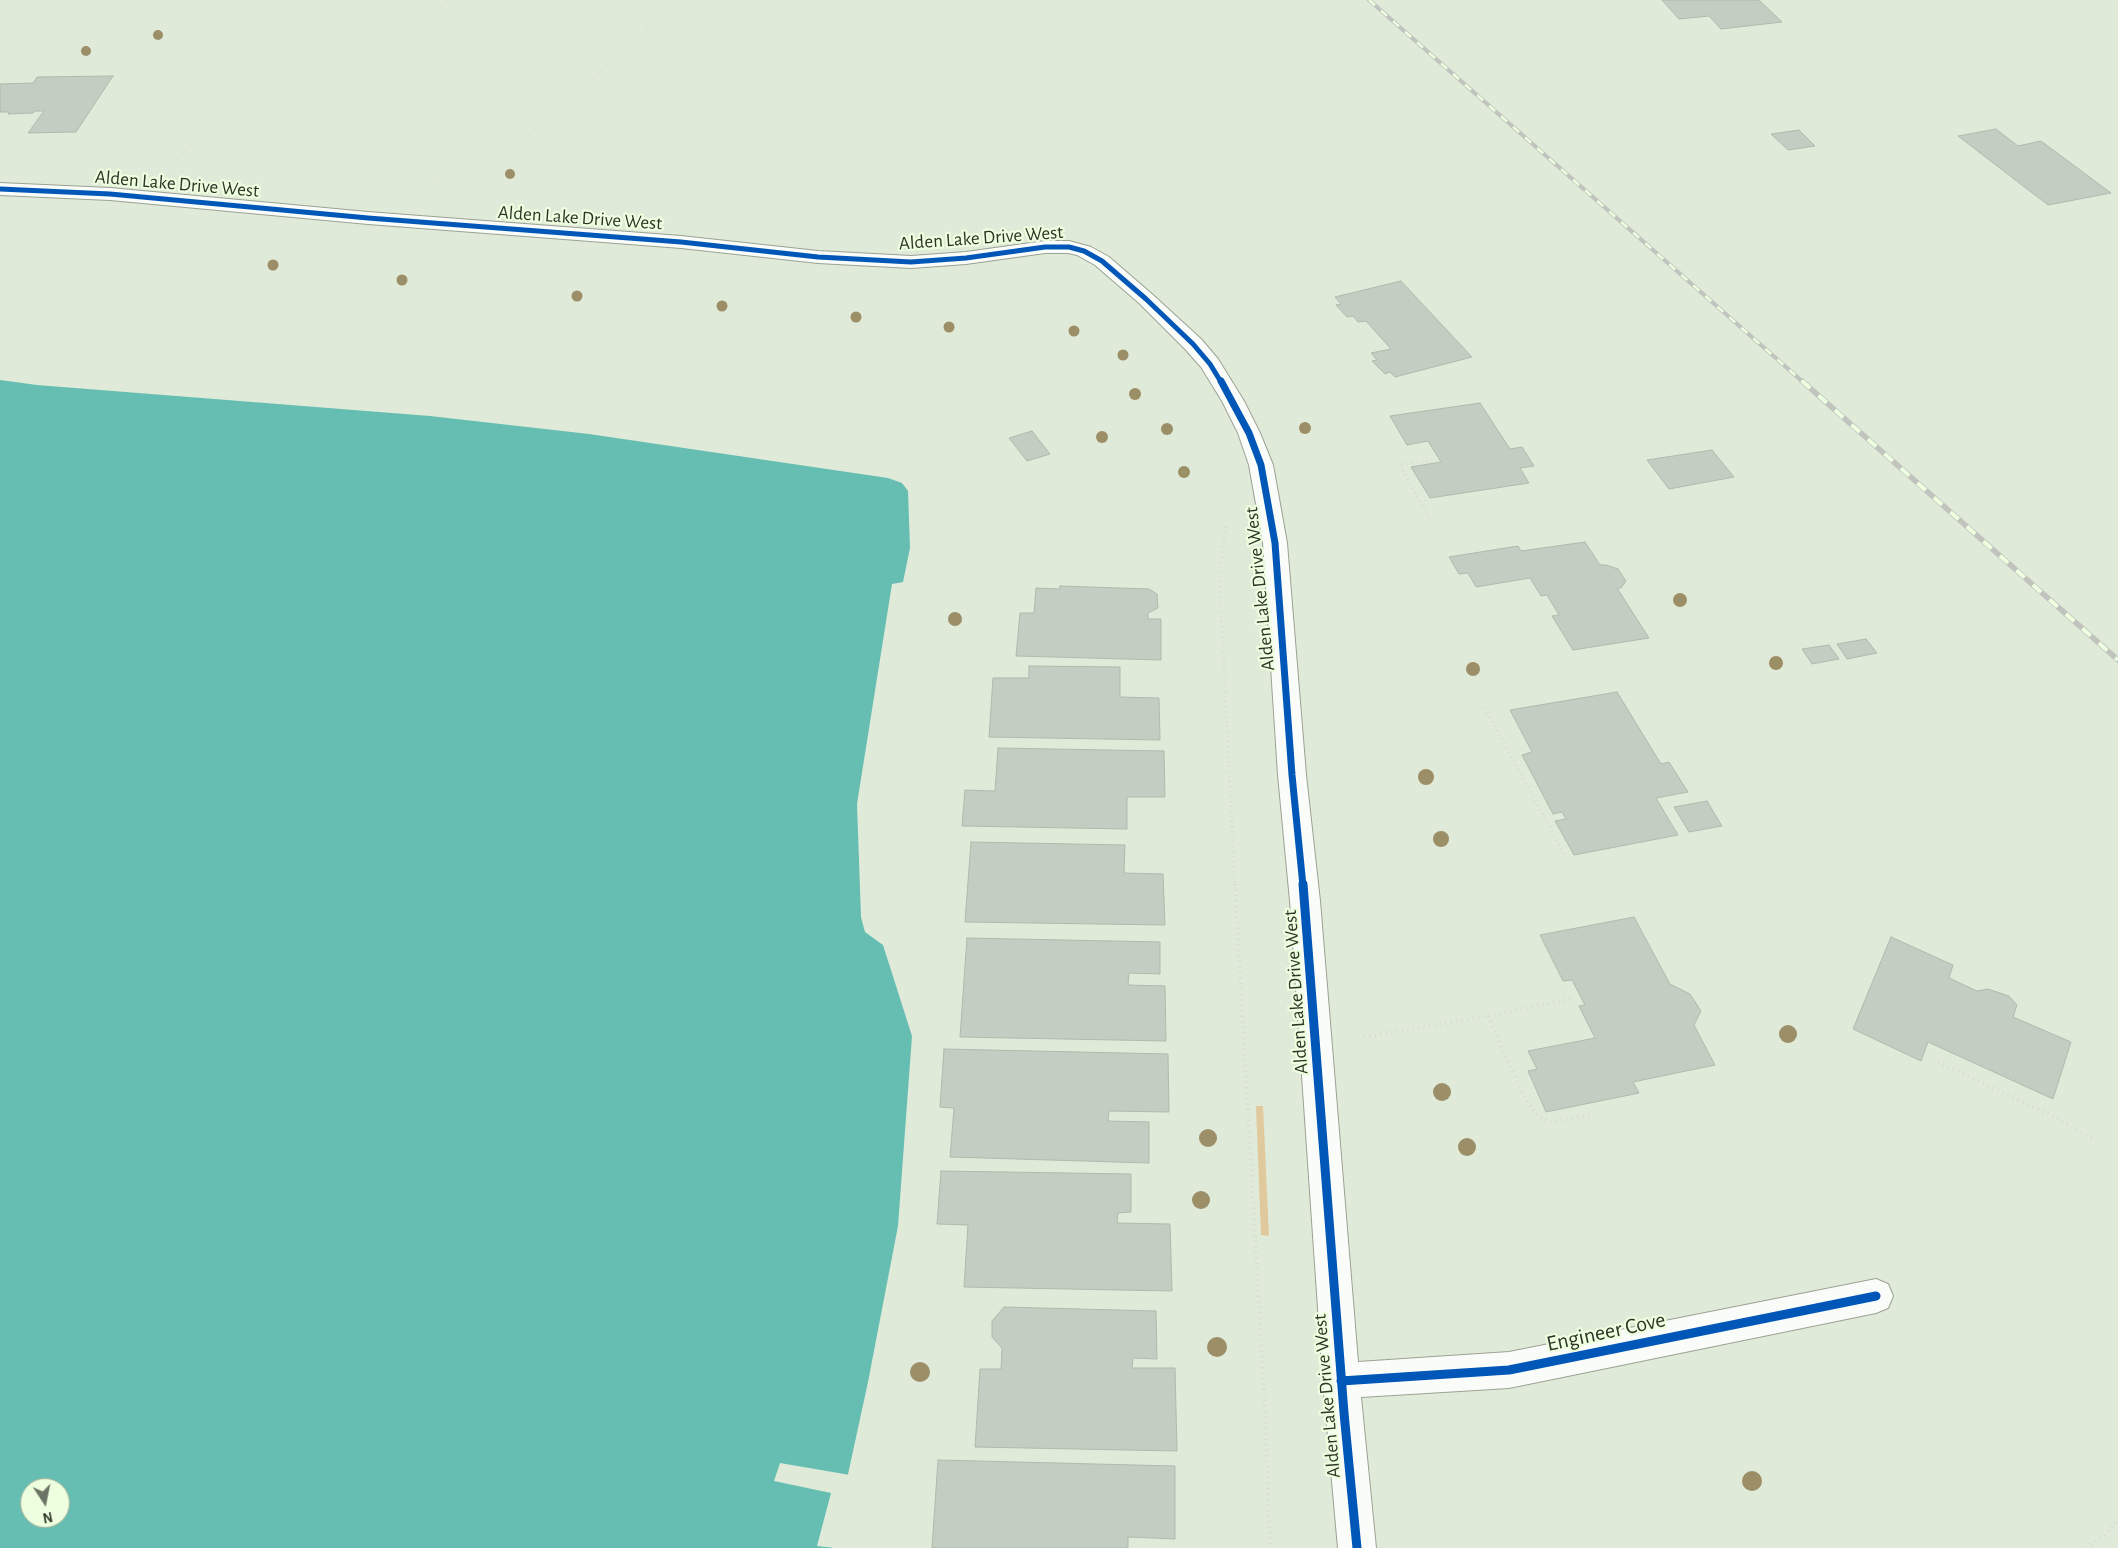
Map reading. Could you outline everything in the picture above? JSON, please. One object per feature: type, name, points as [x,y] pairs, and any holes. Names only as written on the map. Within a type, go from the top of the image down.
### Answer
[{"type":"street","name":"Alden Lake Drive West","points":[[0,189],[51,190],[368,218],[681,242],[818,257],[911,262],[966,258],[1045,247],[1070,247],[1102,261],[1146,299],[1210,364],[1234,400],[1261,465],[1275,543],[1316,1041],[1341,1381],[1357,1548]]},
{"type":"street","name":"Engineer Cove","points":[[1341,1381],[1509,1370],[1876,1296]]},
{"type":"path","points":[[165,167],[187,148],[216,128],[330,65],[392,36],[435,12],[447,0]]},
{"type":"path","points":[[423,184],[455,176],[493,162],[543,123],[644,33],[649,19],[641,8],[626,0]]},
{"type":"path","points":[[1430,519],[1399,465],[1435,460]]},
{"type":"path","points":[[1227,520],[1219,572],[1239,966],[1265,1411],[1270,1548]]},
{"type":"path","points":[[1485,708],[1564,854]]},
{"type":"path","points":[[1316,1041],[1375,1036],[1571,999]]},
{"type":"path","points":[[1488,1016],[1523,1095],[1538,1117],[1550,1122],[1591,1115]]},
{"type":"path","points":[[1938,1062],[2059,1119],[2092,1139]]},
{"type":"path","points":[[2086,1548],[2104,1536],[2118,1521]]},
{"type":"shaded area","points":[[1256,1106],[1263,1106],[1269,1236],[1261,1235]]},
{"type":"water","points":[[0,380],[37,385],[430,416],[589,434],[888,478],[902,483],[908,491],[910,548],[903,582],[892,584],[857,804],[861,917],[865,932],[883,945],[912,1036],[898,1226],[868,1382],[832,1548],[0,1548]]},
{"type":"pier","points":[[780,1463],[850,1475],[835,1548],[817,1546],[831,1493],[774,1481]]},
{"type":"building","points":[[1662,0],[1759,0],[1782,22],[1721,29],[1709,16],[1679,19]]},
{"type":"building","points":[[113,76],[76,132],[28,133],[44,111],[8,114],[9,112],[0,112],[0,84],[33,83],[37,77]]},
{"type":"building","points":[[1996,129],[2018,146],[2041,141],[2111,193],[2048,205],[1958,136]]},
{"type":"building","points":[[1799,130],[1815,146],[1788,150],[1771,134]]},
{"type":"building","points":[[1401,281],[1472,357],[1395,377],[1390,372],[1385,374],[1372,361],[1377,360],[1371,353],[1391,349],[1366,321],[1358,322],[1353,316],[1347,317],[1336,305],[1341,304],[1335,297]]},
{"type":"building","points":[[1480,403],[1510,449],[1522,447],[1534,466],[1520,468],[1529,483],[1430,498],[1411,467],[1441,462],[1428,441],[1407,445],[1390,416]]},
{"type":"building","points":[[1032,431],[1050,454],[1027,461],[1009,438]]},
{"type":"building","points":[[1712,450],[1734,477],[1669,489],[1647,460]]},
{"type":"building","points":[[1585,542],[1600,565],[1618,569],[1626,581],[1621,588],[1617,588],[1649,638],[1573,650],[1552,616],[1559,615],[1547,595],[1541,596],[1530,578],[1476,587],[1468,573],[1459,574],[1449,557],[1518,546],[1521,551]]},
{"type":"building","points":[[1060,586],[1149,589],[1157,594],[1158,608],[1148,613],[1148,619],[1161,619],[1161,660],[1016,656],[1020,613],[1034,613],[1036,588],[1060,589]]},
{"type":"building","points":[[1866,639],[1877,653],[1847,659],[1837,644]]},
{"type":"building","points":[[1829,645],[1839,659],[1812,664],[1802,649]]},
{"type":"building","points":[[1029,666],[1120,667],[1120,697],[1159,698],[1160,740],[989,737],[993,678],[1029,678]]},
{"type":"building","points":[[1617,692],[1661,764],[1669,762],[1688,792],[1656,798],[1678,835],[1574,855],[1555,821],[1566,819],[1562,812],[1553,814],[1522,755],[1532,752],[1510,710]]},
{"type":"building","points":[[998,748],[1164,751],[1165,797],[1127,797],[1127,829],[962,826],[965,790],[995,791]]},
{"type":"building","points":[[1707,801],[1722,826],[1689,832],[1674,807]]},
{"type":"building","points":[[971,842],[1125,845],[1124,873],[1163,874],[1165,925],[965,922]]},
{"type":"building","points":[[1634,917],[1670,984],[1690,994],[1701,1011],[1694,1025],[1715,1065],[1633,1082],[1639,1093],[1546,1112],[1528,1071],[1537,1069],[1528,1051],[1595,1038],[1579,1006],[1585,1005],[1572,980],[1563,981],[1540,935]]},
{"type":"building","points":[[1891,937],[1953,965],[1949,978],[1977,991],[1988,989],[2009,996],[2017,1005],[2013,1017],[2071,1042],[2053,1099],[1928,1042],[1921,1061],[1853,1029]]},
{"type":"building","points":[[967,938],[1160,942],[1160,974],[1129,973],[1128,985],[1165,986],[1166,1041],[960,1037]]},
{"type":"building","points":[[944,1049],[1168,1054],[1169,1112],[1109,1111],[1108,1121],[1149,1122],[1149,1163],[950,1157],[954,1108],[940,1107]]},
{"type":"building","points":[[941,1171],[1131,1174],[1131,1212],[1118,1213],[1117,1223],[1170,1224],[1172,1291],[964,1287],[968,1225],[937,1224]]},
{"type":"building","points":[[1004,1307],[1156,1311],[1157,1359],[1133,1358],[1132,1368],[1175,1368],[1177,1451],[975,1447],[980,1369],[1001,1369],[1002,1348],[992,1337],[992,1321]]},
{"type":"building","points":[[938,1460],[1175,1466],[1175,1539],[1128,1537],[1128,1548],[932,1548]]},
{"type":"railway","points":[[1369,0],[1803,382]]},
{"type":"railway","points":[[1802,381],[2118,660]]},
{"type":"cycle path","points":[[0,189],[110,194],[368,218],[681,242],[818,257],[911,262],[966,258],[1045,247],[1069,247],[1084,251],[1102,261],[1146,299],[1193,344],[1210,364],[1233,401],[1249,433],[1261,465],[1275,543],[1292,775],[1305,901],[1344,1413],[1357,1548]]},
{"type":"cycle path","points":[[1341,1381],[1509,1370],[1876,1296]]}]
